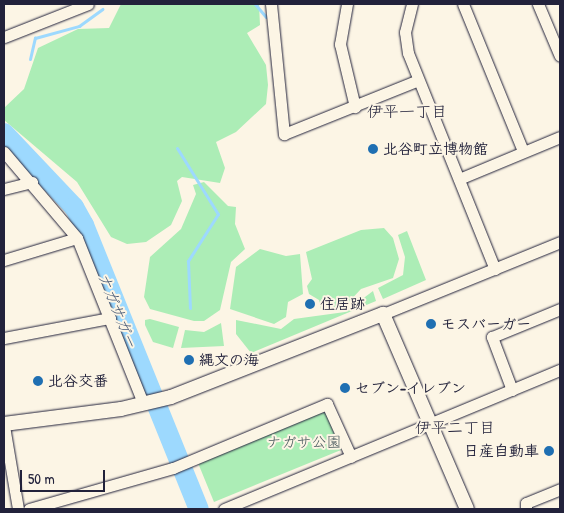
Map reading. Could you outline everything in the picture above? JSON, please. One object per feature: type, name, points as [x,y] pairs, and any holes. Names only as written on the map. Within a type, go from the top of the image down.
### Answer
[{"type":"street","points":[[4,37],[88,4]]},
{"type":"street","points":[[270,4],[284,134],[418,80]]},
{"type":"street","points":[[347,4],[341,51],[355,106]]},
{"type":"street","points":[[412,4],[405,32],[418,80],[495,269]]},
{"type":"street","points":[[463,4],[523,151]]},
{"type":"street","points":[[538,4],[560,51]]},
{"type":"street","points":[[459,179],[560,137]]},
{"type":"street","points":[[4,152],[32,182],[76,238],[144,403]]},
{"type":"street","points":[[4,189],[32,182]]},
{"type":"street","points":[[4,260],[76,238]]},
{"type":"street","points":[[18,509],[4,425],[144,403],[170,397],[383,314],[560,242]]},
{"type":"street","points":[[512,390],[492,337],[560,309]]},
{"type":"street","points":[[383,314],[467,509]]},
{"type":"street","points":[[4,338],[110,318]]},
{"type":"street","points":[[224,509],[560,370]]},
{"type":"street","points":[[29,509],[173,468],[327,404],[350,457]]},
{"type":"street","points":[[526,509],[526,503],[560,489]]},
{"type":"green space","points":[[121,4],[259,4],[260,25],[247,33],[266,65],[268,85],[266,104],[236,132],[216,142],[225,168],[220,183],[182,177],[177,181],[182,201],[171,225],[146,242],[127,244],[111,237],[77,182],[4,120],[4,108],[24,89],[38,48],[78,29],[109,28]]},
{"type":"green space","points":[[204,182],[228,206],[236,207],[235,224],[245,249],[231,262],[220,310],[204,321],[194,321],[150,309],[144,297],[150,257],[181,229],[196,194],[193,185]]},
{"type":"green space","points":[[384,228],[393,238],[399,259],[393,278],[361,289],[346,305],[321,309],[319,300],[309,294],[307,286],[312,279],[306,252],[361,230]]},
{"type":"green space","points":[[407,231],[426,280],[383,299],[378,288],[403,275],[405,257],[398,235]]},
{"type":"green space","points":[[260,249],[286,256],[300,254],[303,294],[288,302],[286,317],[274,324],[230,309],[236,267]]},
{"type":"green space","points":[[373,291],[376,301],[251,353],[236,334],[236,320],[281,329],[294,319],[345,312]]},
{"type":"green space","points":[[150,319],[179,327],[173,348],[153,342],[145,325],[145,320]]},
{"type":"green space","points":[[221,323],[224,346],[181,348],[185,330],[204,332]]},
{"type":"green space","name":"ナガサ公園","points":[[321,412],[326,413],[341,450],[214,502],[198,463]]},
{"type":"waterway","points":[[255,4],[266,17]]},
{"type":"waterway","points":[[30,59],[35,38],[79,26],[102,9]]},
{"type":"waterway","name":"ナガサガー","points":[[4,133],[74,207],[84,225],[199,509]]},
{"type":"waterway","points":[[177,148],[218,214],[188,261],[190,308]]},
{"type":"place","name":"北谷町立博物館","points":[[373,149]]},
{"type":"place","name":"住居跡","points":[[310,304]]},
{"type":"place","name":"モスバーガー","points":[[431,324]]},
{"type":"place","name":"縄文の海","points":[[189,360]]},
{"type":"place","name":"北谷交番","points":[[38,381]]},
{"type":"place","name":"セブン-イレブン","points":[[345,388]]},
{"type":"place","name":"日産自動車","points":[[549,451]]},
{"type":"district","name":"伊平一丁目","points":[[407,111]]},
{"type":"district","name":"伊平二丁目","points":[[455,427]]}]
